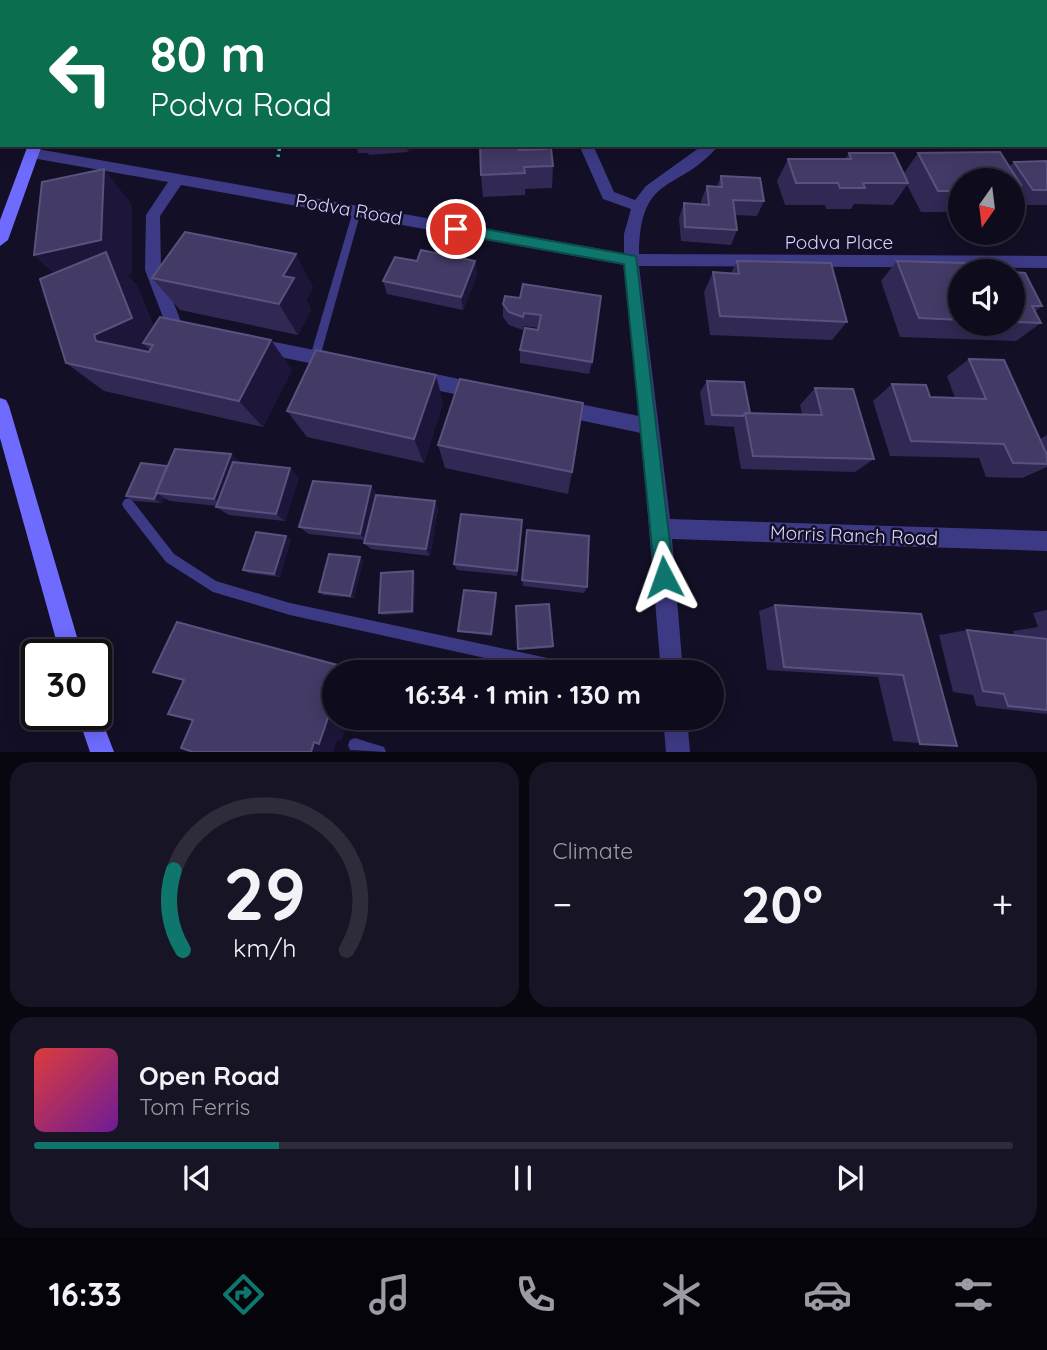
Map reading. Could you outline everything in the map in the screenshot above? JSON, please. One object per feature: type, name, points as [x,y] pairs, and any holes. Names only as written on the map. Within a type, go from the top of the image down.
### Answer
[{"type":"main road","points":[[0,240],[33,149]]},
{"type":"main road","points":[[0,406],[67,639]]},
{"type":"main road","points":[[95,730],[102,751]]},
{"type":"street","points":[[587,147],[608,195],[637,206]]},
{"type":"street","points":[[671,660],[661,529],[631,260],[631,222],[645,194],[709,147]]},
{"type":"street","name":"Podva Road","points":[[33,149],[177,180],[631,260]]},
{"type":"street","points":[[177,180],[153,215],[153,270],[175,328],[202,333]]},
{"type":"street","name":"Podva Place","points":[[631,260],[1047,262]]},
{"type":"street","points":[[242,342],[354,365]]},
{"type":"street","points":[[394,373],[498,395]]},
{"type":"street","points":[[538,403],[648,426]]},
{"type":"street","name":"Morris Ranch Road","points":[[661,529],[1047,541]]},
{"type":"street","points":[[676,730],[678,751]]},
{"type":"lane","points":[[315,357],[357,211]]},
{"type":"lane","points":[[128,503],[170,558],[213,586],[290,609],[525,660]]},
{"type":"lane","points":[[355,746],[379,751]]},
{"type":"path","points":[[278,157],[279,147]]},
{"type":"building","points":[[480,147],[519,147],[519,150],[551,148],[553,166],[524,167],[525,173],[481,175]]},
{"type":"building","points":[[522,147],[546,147],[546,149],[522,150]]},
{"type":"building","points":[[1000,152],[1010,168],[948,168],[948,191],[938,191],[918,153]]},
{"type":"building","points":[[849,153],[894,153],[908,183],[863,183],[865,188],[840,188],[838,183],[796,183],[788,159],[851,159]]},
{"type":"building","points":[[1047,161],[1047,190],[1033,190],[1026,180],[1026,168],[1018,168],[1014,162]]},
{"type":"building","points":[[104,169],[101,240],[34,255],[42,182]]},
{"type":"building","points":[[721,176],[760,178],[764,201],[733,200],[737,230],[685,227],[684,203],[709,205],[707,186],[722,187]]},
{"type":"building","points":[[185,232],[296,254],[283,276],[294,278],[279,304],[152,278]]},
{"type":"building","points":[[421,250],[475,261],[461,297],[383,281],[395,257],[417,261]]},
{"type":"building","points":[[106,252],[132,318],[94,335],[96,341],[149,352],[153,345],[143,343],[160,317],[271,340],[239,401],[66,363],[40,279]]},
{"type":"building","points":[[737,261],[831,263],[847,322],[720,316],[713,272],[739,274]]},
{"type":"building","points":[[897,261],[948,263],[948,319],[919,318]]},
{"type":"building","points":[[1025,273],[1042,306],[1032,306],[1041,323],[1025,322]]},
{"type":"building","points":[[523,284],[601,296],[592,362],[520,350],[525,328],[538,330],[541,315],[524,313],[523,317],[509,312],[503,304],[505,296],[520,298]]},
{"type":"building","points":[[316,350],[436,375],[414,439],[287,411]]},
{"type":"building","points":[[969,359],[1004,360],[1047,455],[1047,464],[1013,463],[1004,444],[911,441],[892,384],[926,385],[930,397],[986,399]]},
{"type":"building","points":[[460,379],[583,403],[572,472],[438,445]]},
{"type":"building","points":[[707,381],[744,382],[750,413],[743,416],[712,415]]},
{"type":"building","points":[[815,388],[853,389],[874,459],[753,456],[745,413],[822,415]]},
{"type":"building","points":[[175,449],[231,454],[214,499],[156,493]]},
{"type":"building","points":[[233,462],[290,468],[276,514],[216,507]]},
{"type":"building","points":[[141,463],[167,466],[154,499],[126,496]]},
{"type":"building","points":[[313,481],[371,486],[360,534],[299,527]]},
{"type":"building","points":[[376,495],[435,501],[426,549],[364,543]]},
{"type":"building","points":[[461,514],[522,520],[517,571],[454,564]]},
{"type":"building","points":[[527,530],[589,536],[587,587],[522,580]]},
{"type":"building","points":[[256,532],[286,536],[274,574],[243,570]]},
{"type":"building","points":[[329,554],[360,557],[350,596],[319,592]]},
{"type":"building","points":[[413,571],[412,611],[379,613],[381,573]]},
{"type":"building","points":[[464,590],[496,593],[491,634],[458,631]]},
{"type":"building","points":[[549,604],[553,646],[518,649],[516,606]]},
{"type":"building","points":[[775,605],[921,614],[957,746],[920,744],[903,675],[784,667]]},
{"type":"building","points":[[177,622],[322,661],[324,730],[319,744],[314,742],[311,752],[193,752],[181,748],[193,720],[168,714],[184,680],[153,672]]},
{"type":"building","points":[[967,630],[1047,639],[1047,710],[1008,706],[1004,694],[983,691]]},
{"type":"route","points":[[456,229],[631,260],[664,577]]}]
